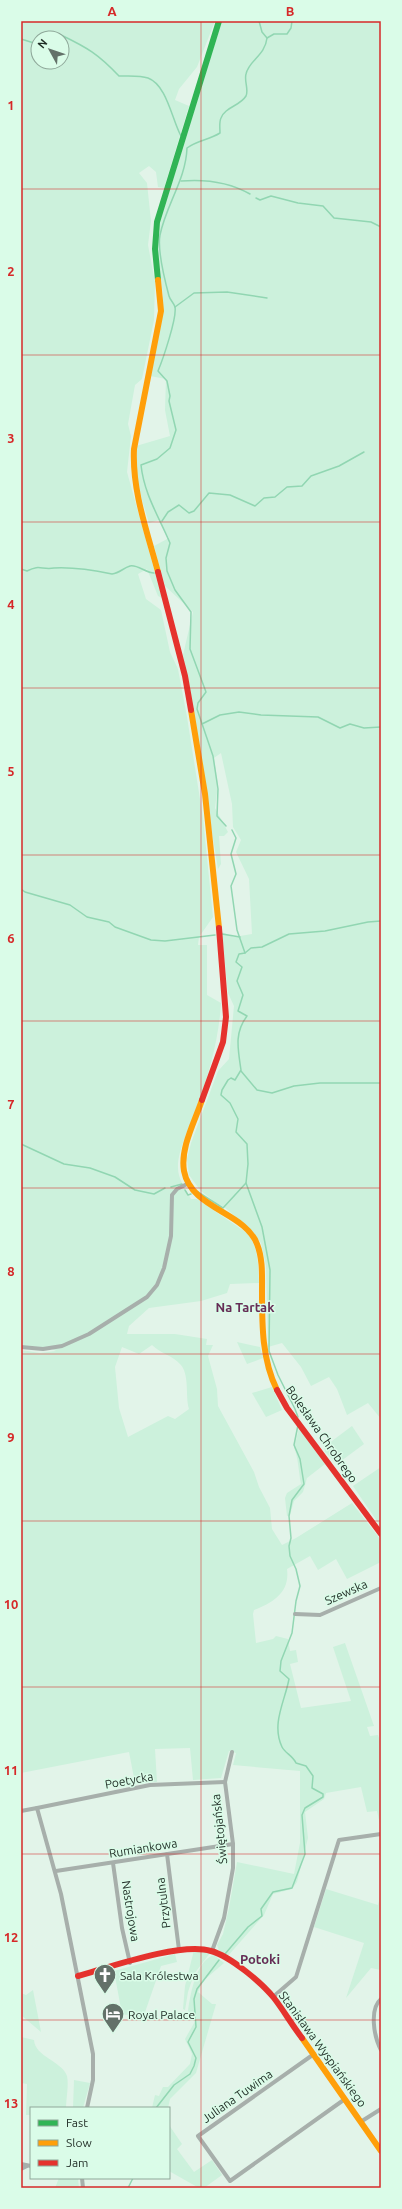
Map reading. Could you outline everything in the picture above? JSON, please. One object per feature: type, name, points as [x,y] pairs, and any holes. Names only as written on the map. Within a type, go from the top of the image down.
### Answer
[{"type":"street","name":"Bolesława Chrobrego","points":[[219,21],[157,222],[155,249],[161,311],[134,449],[133,470],[136,490],[185,676],[205,794],[221,942],[226,1016],[223,1042],[185,1151],[184,1170],[189,1183],[197,1195],[244,1228],[257,1243],[262,1268],[262,1317],[265,1355],[281,1400],[381,1534]]},
{"type":"street","points":[[21,1347],[43,1349],[62,1346],[89,1334],[147,1297],[157,1285],[164,1268],[171,1236],[171,1198],[177,1189],[189,1183]]},
{"type":"street","name":"Szewska","points":[[295,1614],[320,1615],[381,1588]]},
{"type":"street","name":"Świętojańska","points":[[212,1951],[222,1926],[234,1868],[233,1844],[225,1782],[232,1752]]},
{"type":"street","name":"Poetycka","points":[[38,1808],[150,1785],[225,1782]]},
{"type":"street","points":[[21,1811],[38,1808],[56,1872],[78,1976],[94,2065],[87,2107]]},
{"type":"street","points":[[273,1997],[296,1977],[339,1840],[381,1834]]},
{"type":"street","name":"Rumiankowa","points":[[56,1872],[233,1844]]},
{"type":"street","name":"Przytulna","points":[[167,1854],[179,1950]]},
{"type":"street","name":"Nastrojowa","points":[[114,1862],[122,1928],[130,1963]]},
{"type":"street","name":"Stanisława Wyspiańskiego","points":[[78,1976],[179,1950],[193,1948],[212,1951],[273,1997],[362,2121],[381,2151]]},
{"type":"street","points":[[381,1999],[375,2007],[374,2014],[377,2040],[381,2050]]},
{"type":"street","name":"Juliana Tuwima","points":[[314,2054],[198,2136],[230,2181],[345,2099]]},
{"type":"street","points":[[362,2121],[381,2109]]},
{"type":"street","points":[[21,2164],[29,2166]]},
{"type":"street","points":[[21,2169],[29,2166]]},
{"type":"green space","points":[[21,21],[215,21],[197,67],[179,89],[175,100],[189,106],[164,188],[158,187],[156,172],[149,166],[139,173],[147,183],[151,221],[148,245],[155,282],[154,320],[142,379],[135,385],[128,424],[131,436],[127,472],[162,598],[158,596],[147,569],[138,574],[146,599],[161,610],[170,652],[178,669],[187,717],[203,818],[213,917],[199,937],[198,945],[207,945],[207,995],[221,1003],[213,1056],[197,1107],[182,1146],[178,1161],[178,1172],[191,1199],[197,1199],[247,1233],[256,1250],[259,1283],[230,1284],[227,1293],[201,1301],[149,1308],[129,1326],[127,1334],[175,1334],[207,1339],[206,1345],[213,1345],[208,1356],[217,1389],[218,1406],[254,1472],[259,1487],[270,1508],[272,1529],[282,1545],[296,1538],[352,1503],[381,1540],[381,1562],[347,1579],[336,1559],[318,1570],[310,1556],[287,1569],[286,1584],[283,1590],[274,1600],[254,1610],[253,1614],[256,1643],[273,1639],[276,1636],[288,1639],[290,1651],[296,1650],[298,1662],[290,1664],[301,1708],[351,1701],[333,1647],[345,1643],[374,1726],[367,1727],[370,1736],[378,1735],[381,1744],[381,1829],[377,1811],[367,1812],[361,1787],[326,1793],[324,1799],[305,1812],[308,1838],[297,1882],[292,1889],[273,1894],[264,1915],[227,1957],[219,1951],[217,1945],[223,1934],[237,1862],[294,1874],[300,1843],[300,1771],[233,1765],[236,1753],[229,1751],[221,1778],[193,1780],[190,1748],[155,1749],[157,1782],[135,1783],[129,1752],[21,1773],[21,1350],[40,1353],[56,1351],[52,1349],[21,1346]],"holes":[[[152,1345],[177,1361],[183,1368],[186,1379],[189,1409],[175,1419],[168,1416],[128,1437],[119,1408],[115,1367],[122,1347],[139,1354]]]},
{"type":"green space","points":[[222,21],[381,21],[381,1419],[368,1403],[347,1415],[337,1389],[329,1377],[311,1386],[301,1367],[282,1343],[268,1347],[266,1266],[261,1243],[249,1228],[224,1207],[216,1203],[200,1190],[189,1175],[187,1159],[191,1143],[218,1071],[229,1059],[234,1006],[228,993],[222,932],[234,937],[252,934],[249,879],[236,852],[241,840],[233,827],[232,804],[221,753],[214,758],[218,785],[215,808],[228,832],[224,836],[219,836],[221,864],[218,869],[183,655],[193,612],[165,586],[154,546],[169,538],[159,520],[149,523],[139,485],[136,466],[136,446],[170,436],[165,410],[166,379],[150,376],[163,295],[157,252],[159,225]]},
{"type":"green space","points":[[237,1342],[260,1347],[263,1358],[247,1364]]},
{"type":"green space","points":[[272,1387],[282,1410],[266,1417],[252,1393]]},
{"type":"green space","points":[[352,1426],[364,1444],[337,1464],[325,1452],[324,1447]]},
{"type":"green space","points":[[299,1428],[325,1464],[307,1478],[303,1492],[294,1501],[290,1515],[287,1516],[285,1498],[287,1493],[301,1484],[294,1448]]},
{"type":"green space","points":[[381,1467],[381,1527],[353,1486]]},
{"type":"green space","points":[[326,1889],[378,1905],[381,1892],[381,1970],[371,1968],[346,1998],[364,1943],[314,1927]]},
{"type":"green space","points":[[194,1950],[210,1953],[194,1974],[188,1992],[185,2010],[183,2009],[185,1986]]},
{"type":"green space","points":[[175,1954],[177,1962],[161,1966],[143,2018],[122,2014],[114,1971]]},
{"type":"green space","points":[[214,1955],[224,1963],[203,1981],[198,1992],[212,2004],[216,2004],[196,2073],[170,2099],[168,2107],[152,2107],[155,2095],[159,2096],[163,2087],[168,2087],[190,2064],[192,2054],[185,2039],[197,2018],[188,2011],[190,1997],[198,1971],[208,1958]]},
{"type":"green space","points":[[33,1990],[41,2032],[21,2015],[21,1993],[26,1995]]},
{"type":"green space","points":[[21,2037],[34,2040],[39,2051],[60,2066],[64,2071],[68,2080],[66,2107],[30,2107],[30,2115],[26,2115],[27,2084],[21,2083]]},
{"type":"green space","points":[[74,2080],[90,2083],[83,2107],[73,2107]]},
{"type":"green space","points":[[170,2126],[182,2144],[177,2149],[194,2172],[212,2160],[222,2175],[204,2188],[199,2188],[170,2172]]},
{"type":"green space","points":[[59,2179],[78,2179],[79,2188],[55,2188]]},
{"type":"waterway","points":[[259,21],[262,32],[267,38]]},
{"type":"waterway","points":[[226,826],[217,816],[218,789],[213,756],[197,709],[198,703],[206,692],[190,649],[191,612],[175,590],[167,571],[166,558],[170,543],[152,505],[145,486],[141,465],[157,459],[170,448],[176,430],[169,401],[170,396],[167,381],[158,371],[169,339],[175,312],[175,307],[170,297],[160,257],[159,242],[163,224],[180,181],[186,159],[187,148],[195,143],[220,133],[220,121],[223,114],[240,102],[247,94],[246,74],[250,65],[260,54],[266,44],[267,38],[274,34],[287,34],[291,28],[292,21]]},
{"type":"waterway","points":[[21,39],[30,42]]},
{"type":"waterway","points":[[70,40],[99,57],[119,76],[141,76],[155,82],[164,95],[181,136]]},
{"type":"waterway","points":[[181,181],[199,180],[217,182],[250,194]]},
{"type":"waterway","points":[[256,198],[260,200],[271,196],[298,203],[323,206],[334,218],[371,222],[381,227]]},
{"type":"waterway","points":[[175,307],[194,293],[227,292],[267,298]]},
{"type":"waterway","points":[[162,521],[168,512],[179,505],[189,513],[194,511],[209,493],[230,495],[255,506],[264,498],[275,497],[287,487],[302,486],[311,476],[339,466],[364,452]]},
{"type":"waterway","points":[[21,569],[27,571],[38,568],[68,568],[112,574],[133,566],[154,573]]},
{"type":"waterway","points":[[202,724],[220,715],[239,712],[261,715],[318,717],[340,728],[350,724],[364,728],[381,727]]},
{"type":"waterway","points":[[232,830],[236,838],[231,854],[236,874],[231,886],[237,930],[245,953],[239,954],[236,962],[242,967],[237,981],[243,995],[238,1011],[247,1016],[240,1029],[238,1042],[241,1070],[235,1080],[231,1078],[228,1080],[222,1090],[221,1095],[230,1103],[238,1119],[236,1132],[247,1144],[248,1164],[246,1183],[262,1227],[270,1270],[269,1351],[278,1375],[298,1417]]},
{"type":"waterway","points":[[21,889],[25,892],[70,905],[87,917],[109,922],[115,927],[151,940],[165,941],[215,935]]},
{"type":"waterway","points":[[245,953],[251,948],[262,947],[289,934],[325,931],[368,922],[381,921]]},
{"type":"waterway","points":[[222,934],[240,937]]},
{"type":"waterway","points":[[241,1071],[257,1090],[272,1093],[294,1086],[320,1083],[381,1083]]},
{"type":"waterway","points":[[21,1144],[64,1164],[90,1168],[115,1177],[135,1190],[154,1194],[165,1188]]},
{"type":"waterway","points":[[198,1192],[223,1208],[246,1183]]},
{"type":"waterway","points":[[171,1187],[182,1184]]},
{"type":"waterway","points":[[185,1190],[188,1195],[191,1194]]},
{"type":"waterway","points":[[225,1954],[248,1927],[262,1916],[261,1909],[273,1892],[292,1888],[305,1854],[302,1815],[305,1808],[323,1797],[323,1794],[312,1788],[313,1776],[306,1766],[296,1763],[293,1758],[283,1749],[278,1730],[278,1721],[289,1679],[280,1671],[281,1661],[292,1633],[296,1601],[300,1586],[296,1569],[290,1556],[289,1546],[291,1538],[289,1516],[292,1500],[304,1484],[300,1459],[294,1445],[298,1425]]},
{"type":"waterway","points":[[157,2107],[174,2085],[190,2074],[194,2066],[196,2058],[188,2042],[196,2027],[194,1999],[197,1989],[219,1960]]},
{"type":"waterway","points":[[128,2188],[132,2179]]},
{"type":"traffic: fast","points":[[158,280],[155,249],[157,222],[219,21]]},
{"type":"traffic: slow","points":[[158,280],[161,311],[134,449],[134,465],[135,480],[141,511],[158,572]]},
{"type":"traffic: slow","points":[[191,710],[205,794],[219,928]]},
{"type":"traffic: slow","points":[[202,1100],[186,1144],[183,1162],[184,1171],[189,1184],[197,1194],[242,1224],[251,1233],[257,1244],[262,1268],[262,1317],[264,1342],[268,1367],[277,1390]]},
{"type":"traffic: slow","points":[[302,2038],[381,2151]]},
{"type":"traffic: jam","points":[[158,572],[185,676],[191,710]]},
{"type":"traffic: jam","points":[[202,1100],[223,1042],[226,1017],[219,928]]},
{"type":"traffic: jam","points":[[277,1390],[287,1408],[381,1534]]},
{"type":"traffic: jam","points":[[78,1976],[164,1953],[198,1949],[211,1951],[227,1958],[262,1985],[274,1998],[302,2038]]},
{"type":"place","name":"Sala Królestwa","points":[[105,1994]]},
{"type":"place","name":"Royal Palace","points":[[113,2034]]},
{"type":"district","name":"Na Tartak","points":[[245,1307]]},
{"type":"district","name":"Potoki","points":[[260,1959]]}]
